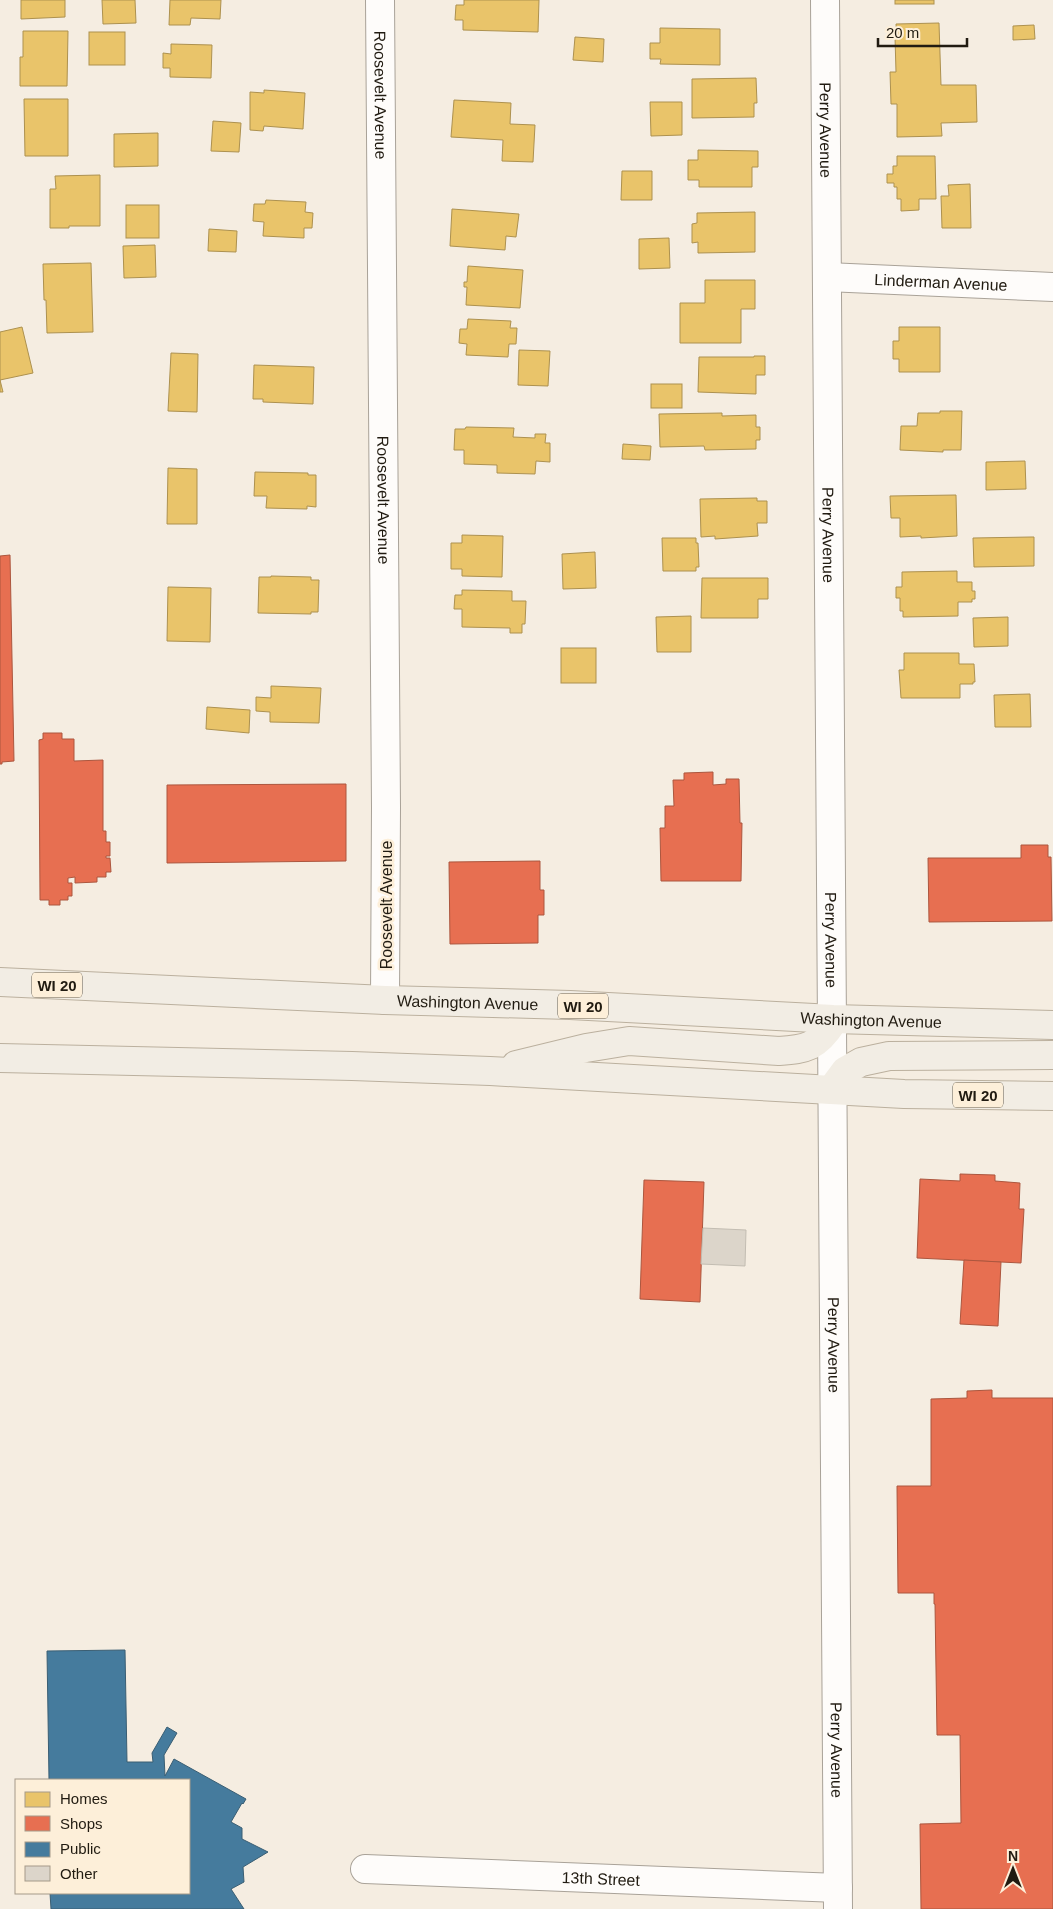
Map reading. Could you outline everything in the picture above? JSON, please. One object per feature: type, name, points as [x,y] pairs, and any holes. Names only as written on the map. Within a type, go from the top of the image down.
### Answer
[{"type":"main road","name":"Washington Avenue","points":[[0,982],[385,1000],[580,1006],[833,1021],[1053,1025]]},
{"type":"main road","points":[[490,1072],[586,1048],[628,1041],[779,1051],[800,1049],[819,1042],[833,1021]]},
{"type":"main road","points":[[831,1090],[845,1070],[861,1062],[889,1056],[1053,1055]]},
{"type":"main road","name":"WI 20","points":[[0,1058],[352,1066],[904,1094],[1053,1096]]},
{"type":"street","name":"Roosevelt Avenue","points":[[380,0],[386,827],[385,1000]]},
{"type":"street","name":"Perry Avenue","points":[[825,0],[838,1898]]},
{"type":"street","name":"Linderman Avenue","points":[[827,278],[1053,287]]},
{"type":"street","name":"13th Street","points":[[365,1869],[838,1898]]},
{"type":"building: Homes","points":[[21,0],[65,0],[65,17],[21,19]]},
{"type":"building: Homes","points":[[102,0],[135,0],[136,23],[103,24]]},
{"type":"building: Homes","points":[[170,0],[221,0],[220,19],[191,18],[190,25],[169,25]]},
{"type":"building: Homes","points":[[464,0],[539,0],[538,32],[463,30],[463,20],[455,20],[456,5],[464,5]]},
{"type":"building: Homes","points":[[895,0],[934,0],[934,4],[895,4]]},
{"type":"building: Homes","points":[[939,23],[941,85],[976,85],[977,122],[941,123],[942,136],[897,137],[897,104],[891,104],[890,72],[896,72],[896,24]]},
{"type":"building: Homes","points":[[1034,25],[1035,39],[1013,40],[1013,26]]},
{"type":"building: Homes","points":[[660,28],[720,29],[720,65],[660,64],[661,59],[650,59],[650,43],[660,43]]},
{"type":"building: Homes","points":[[23,31],[68,31],[67,86],[20,86],[20,57],[23,57]]},
{"type":"building: Homes","points":[[89,32],[125,32],[125,65],[89,65]]},
{"type":"building: Homes","points":[[575,37],[604,39],[603,62],[573,60]]},
{"type":"building: Homes","points":[[171,44],[212,45],[211,78],[170,77],[170,68],[163,68],[163,53],[171,54]]},
{"type":"building: Homes","points":[[756,78],[757,103],[754,103],[754,117],[692,118],[692,79]]},
{"type":"building: Homes","points":[[264,90],[305,93],[303,129],[264,126],[263,131],[250,130],[250,92],[264,93]]},
{"type":"building: Homes","points":[[24,99],[68,99],[68,156],[25,156]]},
{"type":"building: Homes","points":[[454,100],[511,103],[510,124],[535,125],[533,162],[502,161],[503,140],[451,137]]},
{"type":"building: Homes","points":[[650,102],[682,102],[682,135],[651,136]]},
{"type":"building: Homes","points":[[213,121],[241,123],[239,152],[211,151]]},
{"type":"building: Homes","points":[[158,133],[158,166],[114,167],[114,134]]},
{"type":"building: Homes","points":[[698,150],[758,151],[758,167],[752,167],[752,187],[699,187],[699,180],[688,180],[688,160],[698,160]]},
{"type":"building: Homes","points":[[897,156],[935,156],[936,199],[919,199],[919,210],[901,211],[901,199],[897,199],[897,187],[894,187],[894,183],[887,183],[887,174],[893,174],[893,166],[897,166]]},
{"type":"building: Homes","points":[[622,171],[652,171],[652,200],[621,200]]},
{"type":"building: Homes","points":[[100,175],[100,226],[50,228],[50,189],[56,189],[55,176]]},
{"type":"building: Homes","points":[[970,184],[971,228],[942,228],[941,196],[949,196],[948,185]]},
{"type":"building: Homes","points":[[266,200],[306,202],[305,212],[313,213],[312,228],[304,228],[304,238],[263,236],[264,222],[253,221],[254,204],[265,204]]},
{"type":"building: Homes","points":[[126,205],[159,205],[159,238],[126,238]]},
{"type":"building: Homes","points":[[452,209],[519,214],[516,237],[506,236],[505,250],[450,246]]},
{"type":"building: Homes","points":[[755,212],[755,252],[698,253],[698,242],[692,243],[692,224],[697,223],[697,213]]},
{"type":"building: Homes","points":[[209,229],[237,231],[236,252],[208,251]]},
{"type":"building: Homes","points":[[669,238],[670,268],[639,269],[639,239]]},
{"type":"building: Homes","points":[[155,245],[156,277],[124,278],[123,246]]},
{"type":"building: Homes","points":[[91,263],[93,332],[47,333],[43,264]]},
{"type":"building: Homes","points":[[468,266],[523,270],[520,308],[466,305],[467,287],[464,287],[464,282],[467,282]]},
{"type":"building: Homes","points":[[705,280],[755,280],[755,309],[741,309],[741,343],[680,343],[680,303],[705,303]]},
{"type":"building: Homes","points":[[468,319],[511,321],[510,328],[517,328],[516,344],[509,344],[508,357],[466,355],[467,344],[459,343],[460,329],[467,329]]},
{"type":"building: Homes","points":[[22,327],[33,373],[0,380],[0,332]]},
{"type":"building: Homes","points":[[899,327],[940,327],[940,372],[899,372],[899,359],[893,359],[893,341],[899,341]]},
{"type":"building: Homes","points":[[519,350],[550,351],[548,386],[518,385]]},
{"type":"building: Homes","points":[[171,353],[198,354],[197,412],[168,411]]},
{"type":"building: Homes","points":[[765,356],[765,375],[756,375],[756,394],[698,392],[699,357]]},
{"type":"building: Homes","points":[[254,365],[314,367],[313,404],[263,402],[263,399],[253,399]]},
{"type":"building: Homes","points":[[0,380],[3,392],[0,392]]},
{"type":"building: Homes","points":[[651,384],[682,384],[682,408],[651,408]]},
{"type":"building: Homes","points":[[940,411],[962,411],[961,450],[943,450],[943,452],[900,450],[901,426],[917,426],[918,413],[940,413]]},
{"type":"building: Homes","points":[[722,413],[722,416],[756,415],[756,427],[760,427],[760,440],[756,440],[756,449],[705,450],[704,446],[660,447],[659,414]]},
{"type":"building: Homes","points":[[466,427],[514,428],[513,437],[535,438],[535,434],[546,434],[545,443],[550,443],[550,462],[536,461],[535,474],[497,473],[497,465],[464,464],[464,450],[454,450],[455,429],[465,429]]},
{"type":"building: Homes","points":[[623,444],[651,446],[650,460],[622,459]]},
{"type":"building: Homes","points":[[1025,461],[1026,489],[986,490],[986,462]]},
{"type":"building: Homes","points":[[168,468],[197,469],[197,524],[167,524]]},
{"type":"building: Homes","points":[[255,472],[308,473],[308,475],[316,475],[316,507],[307,506],[307,509],[266,508],[267,496],[254,496]]},
{"type":"building: Homes","points":[[956,495],[957,536],[900,537],[900,518],[891,518],[890,496]]},
{"type":"building: Homes","points":[[757,498],[757,501],[767,501],[767,523],[757,523],[758,536],[715,539],[715,536],[701,537],[700,499]]},
{"type":"building: Homes","points":[[462,535],[503,536],[502,577],[462,576],[462,569],[451,569],[451,543],[462,543]]},
{"type":"building: Homes","points":[[1034,537],[1034,566],[974,567],[973,538]]},
{"type":"building: Homes","points":[[662,538],[696,538],[699,567],[696,567],[696,571],[663,571]]},
{"type":"building: Homes","points":[[595,552],[596,588],[563,589],[562,554]]},
{"type":"building: Homes","points":[[957,571],[957,582],[972,582],[972,591],[975,591],[975,599],[972,599],[972,602],[958,602],[958,616],[903,617],[903,611],[900,611],[900,598],[896,598],[896,587],[902,587],[902,572]]},
{"type":"building: Homes","points":[[259,577],[311,577],[311,580],[319,580],[318,612],[311,612],[311,614],[258,613]]},
{"type":"building: Homes","points":[[702,578],[768,578],[768,599],[758,599],[758,618],[701,618]]},
{"type":"building: Homes","points":[[168,587],[211,588],[210,642],[167,641]]},
{"type":"building: Homes","points":[[462,590],[512,591],[512,601],[526,601],[525,624],[522,624],[522,633],[510,633],[510,628],[462,627],[462,609],[454,609],[455,595],[462,595]]},
{"type":"building: Homes","points":[[691,616],[691,652],[657,652],[656,617]]},
{"type":"building: Homes","points":[[1008,617],[1008,646],[974,647],[973,618]]},
{"type":"building: Homes","points":[[561,648],[596,648],[596,683],[561,683]]},
{"type":"building: Homes","points":[[904,653],[959,653],[959,664],[974,664],[975,682],[973,684],[960,684],[960,698],[901,698],[899,670],[904,670]]},
{"type":"building: Homes","points":[[271,686],[321,688],[319,723],[270,722],[270,712],[256,711],[256,697],[271,698]]},
{"type":"building: Homes","points":[[1030,694],[1031,727],[995,727],[994,695]]},
{"type":"building: Homes","points":[[207,707],[250,710],[249,733],[206,729]]},
{"type":"building: Shops","points":[[10,555],[14,761],[2,762],[0,764],[0,556]]},
{"type":"building: Shops","points":[[43,733],[62,733],[62,739],[74,739],[74,761],[103,760],[103,831],[106,831],[106,842],[110,842],[110,856],[106,856],[106,858],[110,858],[111,872],[106,872],[106,877],[97,877],[97,882],[75,883],[75,877],[68,878],[68,883],[72,883],[72,896],[68,896],[68,900],[60,900],[60,905],[49,905],[49,900],[40,900],[39,740],[43,739]]},
{"type":"building: Shops","points":[[713,772],[713,785],[726,784],[726,779],[739,779],[740,823],[742,823],[741,881],[661,881],[660,828],[665,828],[665,806],[674,806],[673,780],[684,780],[684,773]]},
{"type":"building: Shops","points":[[346,784],[346,861],[167,863],[167,785]]},
{"type":"building: Shops","points":[[1021,845],[1048,845],[1048,857],[1051,857],[1052,921],[929,922],[928,858],[1021,858]]},
{"type":"building: Shops","points":[[540,861],[540,890],[544,890],[544,915],[538,915],[538,943],[450,944],[449,862]]},
{"type":"building: Shops","points":[[960,1174],[995,1175],[995,1181],[1020,1183],[1019,1209],[1024,1209],[1021,1263],[917,1258],[920,1179],[960,1181]]},
{"type":"building: Shops","points":[[644,1180],[704,1182],[700,1302],[640,1299]]},
{"type":"building: Shops","points":[[964,1260],[1001,1262],[998,1326],[960,1324]]},
{"type":"building: Shops","points":[[992,1390],[992,1398],[1053,1398],[1053,1909],[921,1909],[920,1824],[961,1823],[960,1735],[937,1735],[934,1593],[898,1593],[897,1486],[931,1486],[931,1399],[967,1398],[967,1391]]},
{"type":"building: Public","points":[[125,1650],[127,1762],[153,1762],[152,1753],[167,1727],[177,1733],[164,1755],[165,1776],[174,1759],[246,1799],[231,1822],[242,1828],[242,1839],[268,1852],[243,1867],[244,1882],[231,1889],[244,1909],[51,1909],[50,1894],[190,1894],[190,1779],[49,1779],[47,1651]]},
{"type":"building: Other","points":[[703,1228],[746,1230],[745,1266],[701,1264]]}]
